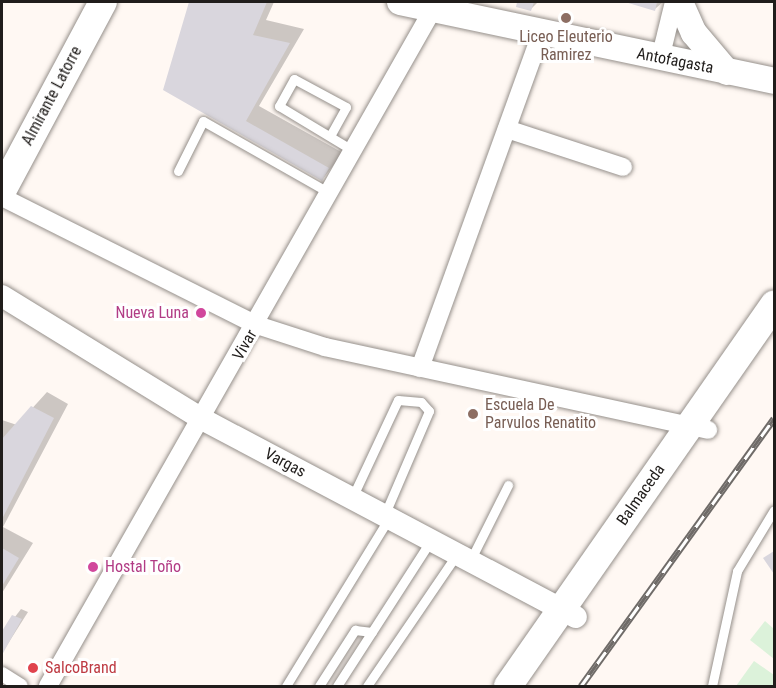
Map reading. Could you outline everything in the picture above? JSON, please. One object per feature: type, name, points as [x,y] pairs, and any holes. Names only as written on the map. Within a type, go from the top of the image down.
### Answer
[{"type":"main road","name":"Almirante Latorre","points":[[2,191],[103,2]]},
{"type":"main road","name":"Antofagasta","points":[[400,2],[434,7],[541,34],[774,81]]},
{"type":"main road","points":[[680,2],[694,33],[727,72]]},
{"type":"main road","name":"Balmaceda","points":[[508,687],[568,613],[699,428],[774,305]]},
{"type":"main road","name":"Balmaceda","points":[[699,428],[774,338]]},
{"type":"main road","name":"Balmaceda","points":[[527,687],[568,613]]},
{"type":"street","points":[[660,59],[674,2]]},
{"type":"street","name":"Vivar","points":[[48,687],[257,325],[354,151],[387,101],[434,7]]},
{"type":"street","points":[[420,368],[541,34]]},
{"type":"street","points":[[507,129],[622,167]]},
{"type":"street","points":[[2,197],[257,325],[420,368],[699,428]]},
{"type":"street","name":"Vargas","points":[[2,296],[202,419],[568,613]]},
{"type":"street","points":[[2,674],[21,687]]},
{"type":"lane","points":[[330,136],[346,107],[294,79],[279,106],[354,151]]},
{"type":"lane","points":[[178,171],[203,122],[330,193]]},
{"type":"lane","points":[[286,687],[387,517],[429,411],[421,402],[399,400],[352,498]]},
{"type":"lane","points":[[367,687],[463,557],[508,485]]},
{"type":"lane","points":[[712,687],[737,571],[774,510]]},
{"type":"lane","points":[[337,687],[431,540]]},
{"type":"lane","points":[[319,687],[355,630],[372,632]]},
{"type":"green space","points":[[765,621],[774,629],[774,659],[750,640]]},
{"type":"green space","points":[[754,661],[774,675],[774,686],[736,686]]},
{"type":"building","points":[[189,2],[267,2],[253,35],[290,43],[246,121],[329,168],[322,181],[163,90]]},
{"type":"building","points":[[517,2],[534,2],[531,11],[516,7]]},
{"type":"building","points":[[625,2],[657,2],[655,11]]},
{"type":"building","points":[[31,406],[54,418],[2,519],[2,439]]},
{"type":"building","points":[[2,548],[19,558],[2,586]]},
{"type":"building","points":[[774,551],[774,574],[763,558]]},
{"type":"building","points":[[12,615],[22,619],[2,655],[2,631]]},
{"type":"railway","points":[[581,686],[774,418]]},
{"type":"place","name":"Liceo Eleuterio Ramirez","points":[[566,18]]},
{"type":"place","name":"Nueva Luna","points":[[201,313]]},
{"type":"place","name":"Escuela De Parvulos Renatito","points":[[473,414]]},
{"type":"place","name":"Hostal Toño","points":[[93,567]]},
{"type":"place","name":"SalcoBrand","points":[[33,668]]}]
